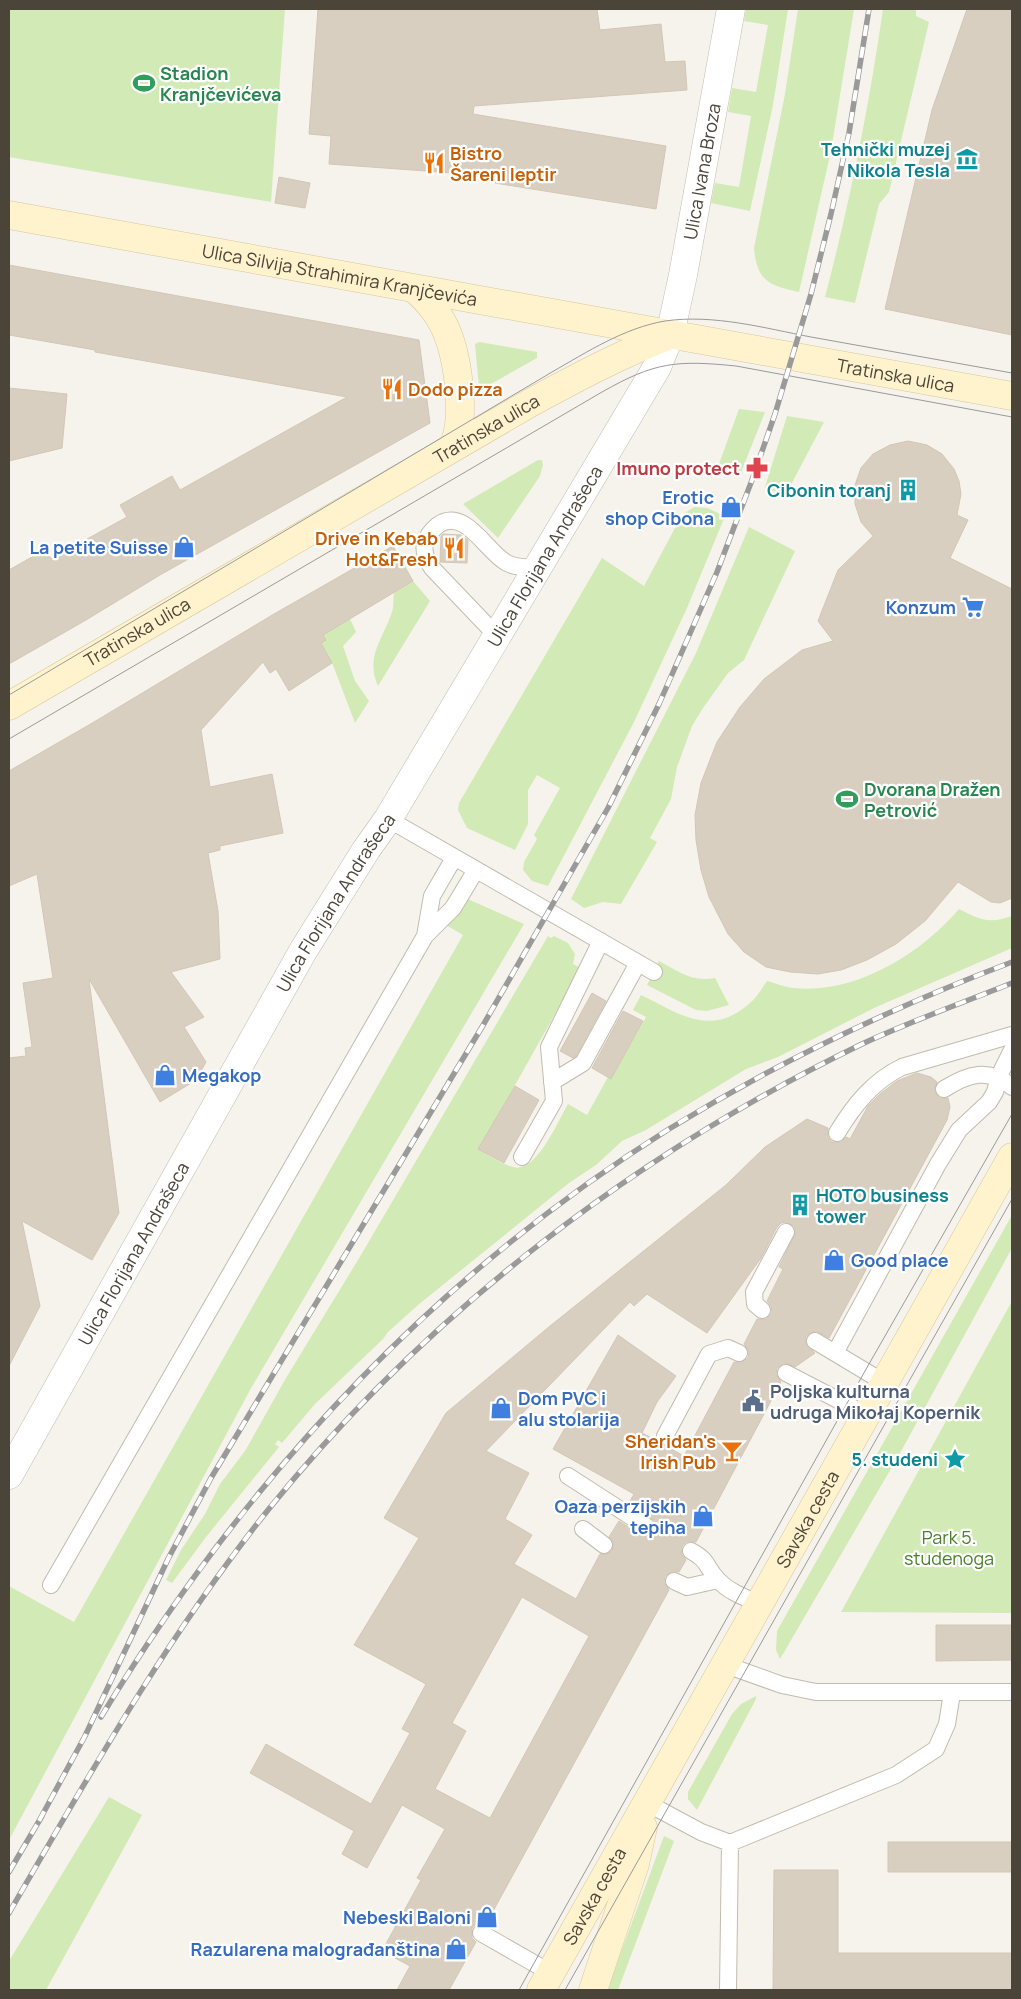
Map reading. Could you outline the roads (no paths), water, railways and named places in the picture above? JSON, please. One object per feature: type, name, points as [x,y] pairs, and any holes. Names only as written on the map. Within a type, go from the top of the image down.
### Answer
[{"type":"street","name":"Ulica Ivana Broza","points":[[670,335],[711,126],[731,9]]},
{"type":"street","name":"Ulica Silvija Strahimira Kranjčevića","points":[[9,215],[670,335]]},
{"type":"street","points":[[415,289],[433,306],[443,322],[452,348],[460,411],[459,432],[453,447]]},
{"type":"street","name":"Tratinska ulica","points":[[9,706],[453,447],[592,369],[628,351],[670,335],[1012,396]]},
{"type":"street","name":"Ulica Florijana Andrašeca","points":[[9,1475],[303,951],[366,850],[388,819],[658,367],[670,335]]},
{"type":"street","name":"Savska cesta","points":[[546,1982],[1012,1157]]},
{"type":"street","name":"Savska cesta","points":[[593,1990],[635,1864],[647,1803]]},
{"type":"lane","points":[[497,636],[432,568],[426,559],[424,548],[426,538],[432,529],[442,523],[452,521],[463,523],[472,529],[496,556],[507,563],[521,567],[537,568]]},
{"type":"lane","points":[[388,819],[654,972]]},
{"type":"lane","points":[[425,936],[432,896],[454,858]]},
{"type":"lane","points":[[51,1585],[425,936],[453,908],[476,870]]},
{"type":"lane","points":[[522,1158],[554,1101],[549,1047],[601,941]]},
{"type":"lane","points":[[552,1082],[583,1064],[638,963]]},
{"type":"lane","points":[[837,1133],[851,1110],[872,1086],[887,1075],[902,1067],[1012,1034]]},
{"type":"lane","points":[[835,1353],[938,1164],[959,1130],[989,1102],[995,1092],[999,1076],[1012,1050]]},
{"type":"lane","points":[[944,1089],[973,1076],[993,1074],[999,1076],[1012,1087]]},
{"type":"lane","points":[[762,1310],[756,1304],[754,1292],[786,1232]]},
{"type":"lane","points":[[815,1341],[885,1383]]},
{"type":"lane","points":[[665,1436],[709,1354],[728,1348],[739,1353]]},
{"type":"lane","points":[[786,1374],[867,1415]]},
{"type":"lane","points":[[568,1476],[646,1527]]},
{"type":"lane","points":[[583,1529],[604,1545]]},
{"type":"lane","points":[[691,1551],[703,1557],[718,1580],[740,1596],[760,1604]]},
{"type":"lane","points":[[674,1581],[687,1587],[718,1580]]},
{"type":"lane","points":[[726,1665],[782,1685],[816,1692],[1012,1692]]},
{"type":"lane","points":[[647,1803],[701,1832],[730,1842],[896,1775],[936,1749],[947,1724],[952,1692]]},
{"type":"lane","points":[[728,1990],[730,1842]]},
{"type":"lane","points":[[481,1933],[546,1982]]},
{"type":"tram line","points":[[9,695],[552,372],[620,335],[650,324],[683,319],[739,323],[1012,373]]},
{"type":"tram line","points":[[9,739],[602,392],[637,374],[652,369],[697,363],[736,366],[1012,417]]},
{"type":"tram line","points":[[519,1990],[865,1371],[1012,1114]]},
{"type":"tram line","points":[[565,1990],[1012,1199]]},
{"type":"railway","points":[[39,1821],[85,1736],[168,1559],[211,1478],[482,1027],[608,808],[659,704],[717,572],[775,414],[811,294],[831,214],[849,133],[869,9]]},
{"type":"railway","points":[[101,1717],[157,1630],[217,1546],[282,1466],[350,1390],[424,1318],[501,1250],[583,1187],[669,1129],[710,1104],[837,1037],[968,979],[1012,962]]},
{"type":"railway","points":[[9,1913],[131,1707],[163,1656],[231,1558],[268,1510],[330,1438],[396,1370],[466,1305],[540,1244],[616,1188],[696,1136],[778,1088],[862,1044],[1012,983]]},
{"type":"railway","points":[[9,1872],[42,1816]]},
{"type":"place","name":"Stadion Kranjčevićeva","points":[[144,83]]},
{"type":"place","name":"Tehnički muzej Nikola Tesla","points":[[967,159]]},
{"type":"place","name":"Bistro Šareni leptir","points":[[434,163]]},
{"type":"place","name":"Dodo pizza","points":[[392,389]]},
{"type":"place","name":"Imuno protect","points":[[757,468]]},
{"type":"place","name":"Cibonin toranj","points":[[908,490]]},
{"type":"place","name":"Erotic shop Cibona","points":[[731,507]]},
{"type":"place","name":"La petite Suisse","points":[[184,547]]},
{"type":"place","name":"Drive in Kebab Hot&Fresh","points":[[454,548]]},
{"type":"place","name":"Konzum","points":[[973,607]]},
{"type":"place","name":"Dvorana Dražen Petrović","points":[[847,799]]},
{"type":"place","name":"Megakop","points":[[165,1075]]},
{"type":"place","name":"HOTO business tower","points":[[800,1205]]},
{"type":"place","name":"Good place","points":[[834,1260]]},
{"type":"place","name":"Poljska kulturna udruga Mikołaj Kopernik","points":[[753,1401]]},
{"type":"place","name":"Dom PVC i alu stolarija","points":[[501,1408]]},
{"type":"place","name":"Sheridan's Irish Pub","points":[[732,1451]]},
{"type":"place","name":"5. studeni","points":[[955,1459]]},
{"type":"place","name":"Oaza perzijskih tepiha","points":[[703,1516]]},
{"type":"place","name":"Nebeski Baloni","points":[[487,1917]]},
{"type":"place","name":"Razularena malograđanština","points":[[456,1949]]},
{"type":"park label","name":"Park 5. studenoga","points":[[949,1547]]}]
